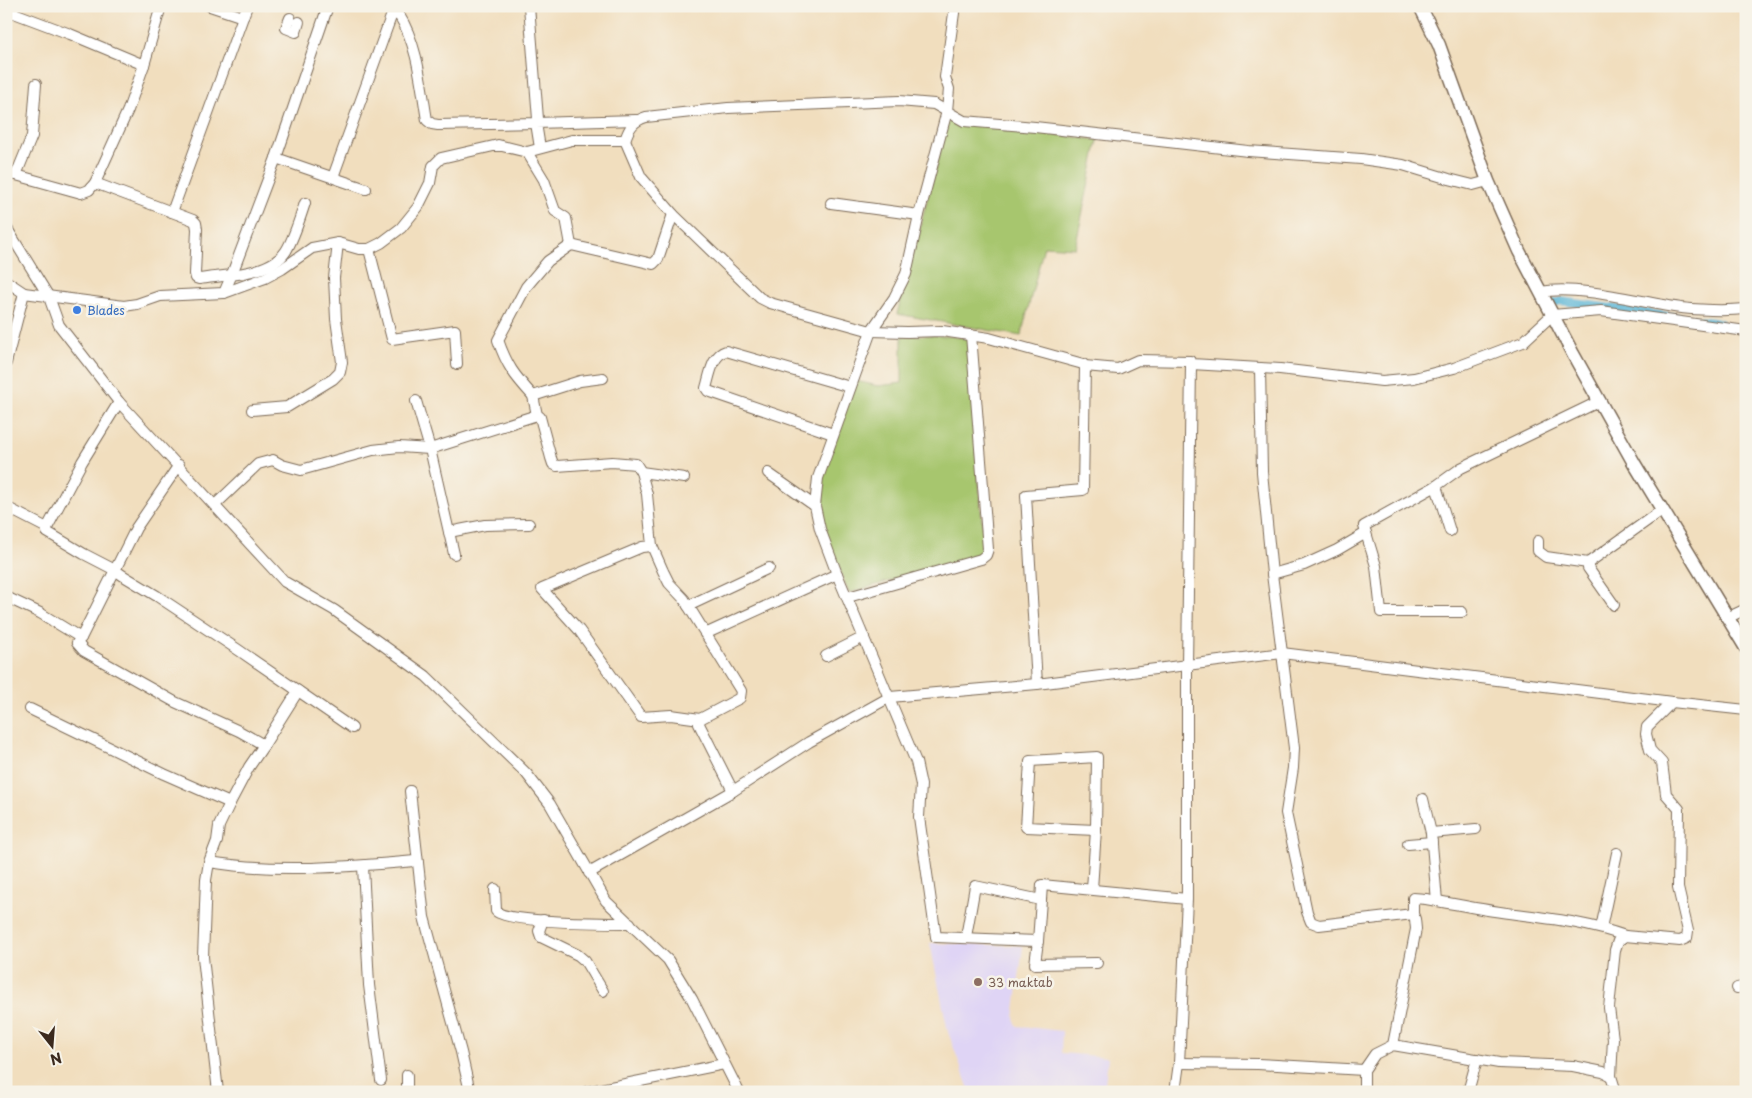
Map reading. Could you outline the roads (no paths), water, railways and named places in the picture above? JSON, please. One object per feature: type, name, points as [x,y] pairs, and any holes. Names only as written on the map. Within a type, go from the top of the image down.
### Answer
[{"type":"main road","points":[[1420,6],[1439,45],[1488,181],[1519,251],[1600,401],[1662,510],[1746,648]]},
{"type":"street","points":[[36,84],[32,136],[11,175],[81,193],[89,190],[95,183],[128,110],[144,66],[160,6]]},
{"type":"street","points":[[210,6],[243,18]]},
{"type":"street","points":[[172,212],[247,6]]},
{"type":"street","points":[[224,293],[276,158],[328,6]]},
{"type":"street","points":[[529,6],[538,119],[536,123],[540,148]]},
{"type":"street","points":[[955,6],[945,77],[949,89],[946,111],[906,274],[894,298],[872,331],[850,387],[818,478],[815,506],[820,529],[837,574],[916,762],[921,785],[919,817],[936,937],[1038,941]]},
{"type":"street","points":[[6,10],[70,34],[144,66]]},
{"type":"street","points":[[333,177],[392,14],[399,15],[403,22],[416,59],[428,120],[432,124],[438,125],[636,120],[646,117],[728,108],[899,101],[934,104],[964,121],[1045,128],[1248,151],[1361,159],[1403,164],[1448,179],[1473,184],[1488,181]]},
{"type":"street","points":[[636,120],[627,132],[625,140],[641,177],[673,214],[765,301],[780,307],[872,331],[942,330],[989,338],[1085,366],[1118,369],[1138,360],[1190,361],[1192,364],[1260,368],[1382,381],[1414,378],[1454,368],[1523,342],[1552,314],[1601,311],[1746,331]]},
{"type":"street","points":[[6,281],[24,293],[124,306],[137,304],[160,296],[224,293],[265,278],[282,269],[312,248],[338,243],[359,249],[369,249],[381,243],[401,228],[418,207],[430,184],[433,166],[441,158],[498,145],[527,152],[572,140],[625,140]]},
{"type":"street","points":[[527,152],[544,180],[555,211],[566,218],[571,245]]},
{"type":"street","points":[[276,158],[366,190]]},
{"type":"street","points":[[95,183],[193,220],[196,224],[195,274],[196,278],[199,279],[253,272],[278,259],[286,251],[305,203]]},
{"type":"street","points":[[831,204],[919,215]]},
{"type":"street","points":[[652,546],[642,547],[542,589],[579,630],[640,717],[671,715],[700,719],[741,696],[736,684],[688,606],[669,583],[662,571],[652,546],[646,494],[641,472],[636,464],[632,462],[557,466],[551,458],[532,396],[506,362],[498,340],[526,287],[548,261],[571,245],[653,264],[658,259],[673,214]]},
{"type":"street","points":[[6,227],[49,297],[59,325],[119,402],[285,582],[334,610],[426,676],[526,773],[550,804],[606,901],[668,960],[692,999],[739,1092]]},
{"type":"street","points":[[252,410],[286,407],[333,379],[340,372],[342,362],[336,319],[334,278],[338,243]]},
{"type":"street","points":[[369,249],[392,339],[455,330],[457,364]]},
{"type":"street","points":[[1540,292],[1556,289],[1682,308],[1746,309]]},
{"type":"street","points":[[6,363],[24,293]]},
{"type":"street","points":[[848,597],[981,559],[986,555],[988,549],[971,335]]},
{"type":"street","points":[[833,434],[708,391],[706,388],[716,357],[720,352],[726,350],[850,387]]},
{"type":"street","points":[[1175,1092],[1179,1063],[1187,899],[1186,666],[1192,364]]},
{"type":"street","points":[[1037,684],[1026,496],[1083,490],[1085,366]]},
{"type":"street","points":[[1260,368],[1262,472],[1272,574],[1294,748],[1286,813],[1307,912],[1311,922],[1319,924],[1413,914]]},
{"type":"street","points":[[532,396],[580,381],[603,378]]},
{"type":"street","points":[[416,401],[430,449],[454,554]]},
{"type":"street","points":[[1462,612],[1381,612],[1376,566],[1364,526],[1436,486],[1461,468],[1600,401]]},
{"type":"street","points":[[47,528],[82,462],[119,402]]},
{"type":"street","points":[[215,505],[258,464],[273,460],[282,465],[302,470],[372,450],[399,447],[430,449],[537,415]]},
{"type":"street","points":[[179,465],[136,528],[77,643],[84,651],[160,694],[239,731],[264,745]]},
{"type":"street","points":[[641,472],[684,478]]},
{"type":"street","points":[[768,474],[815,506]]},
{"type":"street","points":[[1436,486],[1450,531]]},
{"type":"street","points":[[6,507],[47,528],[52,536],[116,570],[157,596],[352,728]]},
{"type":"street","points":[[1538,541],[1538,551],[1546,557],[1588,563],[1662,510]]},
{"type":"street","points":[[449,532],[484,525],[530,524]]},
{"type":"street","points":[[1272,574],[1304,565],[1337,550],[1366,533]]},
{"type":"street","points":[[1588,563],[1588,568],[1614,605]]},
{"type":"street","points":[[688,606],[769,568]]},
{"type":"street","points":[[705,634],[837,574]]},
{"type":"street","points":[[6,597],[40,613],[81,638]]},
{"type":"street","points":[[1727,618],[1746,608]]},
{"type":"street","points":[[826,656],[864,637]]},
{"type":"street","points":[[589,873],[732,791],[809,742],[890,697],[1037,684],[1282,653],[1746,710]]},
{"type":"street","points":[[218,1092],[204,957],[206,880],[209,862],[217,841],[220,826],[230,803],[249,767],[298,691]]},
{"type":"street","points":[[1393,1045],[1416,929],[1413,914],[1413,898],[1516,914],[1550,917],[1601,928],[1624,936],[1680,941],[1687,938],[1688,931],[1678,888],[1679,809],[1666,794],[1662,763],[1650,750],[1646,734],[1646,727],[1672,702]]},
{"type":"street","points":[[30,709],[164,774],[230,803]]},
{"type":"street","points":[[700,719],[700,729],[732,791]]},
{"type":"street","points":[[1092,889],[1096,830],[1097,758],[1030,760],[1026,827],[1096,830]]},
{"type":"street","points":[[410,791],[424,917],[470,1092]]},
{"type":"street","points":[[1422,799],[1431,837],[1437,901]]},
{"type":"street","points":[[1408,844],[1431,837],[1476,829]]},
{"type":"street","points":[[1601,928],[1617,853]]},
{"type":"street","points":[[209,862],[255,868],[363,866],[415,861],[418,863]]},
{"type":"street","points":[[363,866],[368,985],[380,1080]]},
{"type":"street","points":[[1097,963],[1035,964],[1042,885],[1187,899]]},
{"type":"street","points":[[966,937],[974,886],[1041,900]]},
{"type":"street","points":[[495,889],[496,911],[500,915],[543,920],[630,923]]},
{"type":"street","points":[[543,920],[539,931],[541,937],[578,955],[585,961],[603,991]]},
{"type":"street","points":[[1616,1092],[1612,1076],[1613,1038],[1609,1008],[1615,950],[1618,941],[1624,936]]},
{"type":"street","points":[[1364,1092],[1364,1070],[1375,1054],[1393,1045],[1499,1063],[1573,1066],[1603,1072],[1612,1076]]},
{"type":"street","points":[[1468,1092],[1477,1059]]},
{"type":"street","points":[[1179,1063],[1258,1064],[1364,1070]]},
{"type":"street","points":[[586,1092],[724,1064]]},
{"type":"street","points":[[407,1075],[407,1092]]},
{"type":"waterway","points":[[1554,303],[1561,301],[1720,323]]},
{"type":"place","name":"Blades","points":[[77,310]]},
{"type":"place","name":"33 maktab","points":[[978,982]]}]
